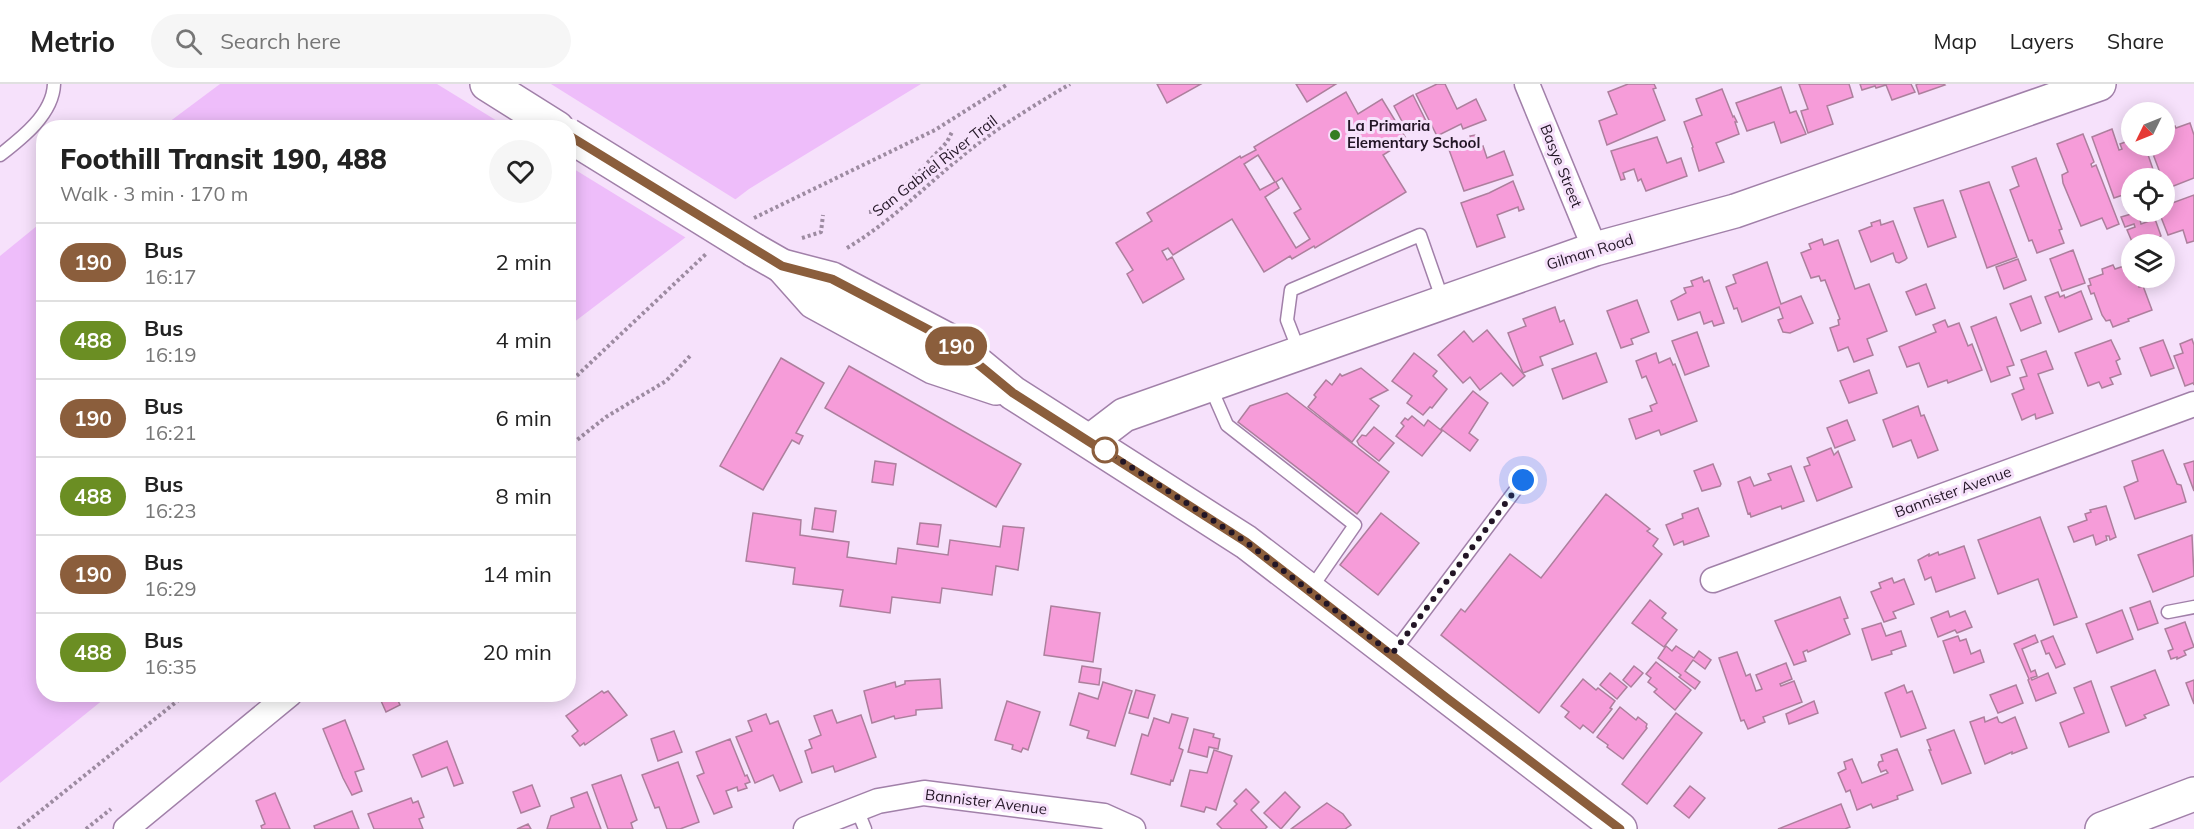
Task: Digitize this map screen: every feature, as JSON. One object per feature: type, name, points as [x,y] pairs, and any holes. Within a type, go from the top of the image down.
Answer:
[{"type":"main road","points":[[487,84],[544,120]]},
{"type":"main road","name":"Gilman Road","points":[[1090,441],[1124,415],[1443,302],[1595,249],[1735,212],[2099,84]]},
{"type":"main road","points":[[576,140],[782,266],[814,302],[933,368],[1013,393],[1246,542],[1620,829]]},
{"type":"main road","points":[[2102,829],[2154,815],[2194,795]]},
{"type":"street","name":"Basye Street","points":[[1527,84],[1595,249]]},
{"type":"street","name":"Bannister Avenue","points":[[1713,580],[2194,404]]},
{"type":"street","points":[[126,829],[280,702]]},
{"type":"street","name":"Bannister Avenue","points":[[806,829],[861,819],[878,801],[924,793],[1104,816],[1133,829]]},
{"type":"lane","points":[[38,120],[46,108],[54,84]]},
{"type":"lane","points":[[0,155],[36,123]]},
{"type":"lane","points":[[1299,353],[1287,320],[1292,290],[1420,235],[1443,302]]},
{"type":"lane","points":[[1209,385],[1227,425],[1354,525],[1310,591]]},
{"type":"lane","points":[[1392,654],[1523,480]]},
{"type":"lane","points":[[2168,612],[2194,607]]},
{"type":"path","points":[[935,130],[1008,84]]},
{"type":"path","name":"San Gabriel River Trail","points":[[847,248],[864,238],[985,139],[1070,84]]},
{"type":"path","points":[[869,212],[878,211],[914,177],[947,142],[952,132]]},
{"type":"path","points":[[802,237],[821,232],[823,215]]},
{"type":"path","points":[[576,441],[606,417],[666,381],[690,356]]},
{"type":"path","points":[[18,829],[176,702]]},
{"type":"shaded area","points":[[220,84],[921,84],[749,189],[576,321],[576,120],[172,120]]},
{"type":"shaded area","points":[[36,227],[36,702],[100,702],[0,783],[0,256]]},
{"type":"pier","points":[[437,84],[551,84],[738,201],[688,239],[576,170],[576,120],[496,120]]},
{"type":"building","points":[[1157,84],[1201,84],[1167,103]]},
{"type":"building","points":[[1296,84],[1336,84],[1307,102]]},
{"type":"building","points":[[1437,84],[1445,84],[1457,109],[1476,99],[1486,120],[1463,129],[1461,124],[1437,136],[1416,94]]},
{"type":"building","points":[[1628,84],[1654,84],[1656,88],[1653,89],[1665,120],[1607,145],[1599,121],[1617,114],[1608,92]]},
{"type":"building","points":[[1799,84],[1849,84],[1853,97],[1827,106],[1833,124],[1808,133],[1801,111],[1808,109]]},
{"type":"building","points":[[1860,84],[1911,84],[1915,92],[1892,100],[1886,85],[1862,90]]},
{"type":"building","points":[[1916,85],[1945,85],[1919,94]]},
{"type":"building","points":[[1781,87],[1790,113],[1796,111],[1806,134],[1781,143],[1774,122],[1747,131],[1736,103]]},
{"type":"building","points":[[1722,89],[1737,122],[1735,122],[1739,134],[1716,143],[1724,162],[1699,171],[1684,122],[1702,115],[1696,99]]},
{"type":"building","points":[[1346,92],[1358,114],[1382,99],[1407,140],[1383,155],[1406,192],[1315,248],[1314,246],[1292,259],[1290,256],[1264,272],[1232,219],[1173,255],[1168,248],[1162,251],[1167,260],[1172,257],[1184,279],[1143,303],[1127,274],[1133,270],[1116,243],[1152,221],[1147,213],[1240,156],[1241,158],[1256,150],[1254,147]],"holes":[[[1258,155],[1275,182],[1260,190],[1244,164]],[[1282,178],[1301,209],[1294,213],[1310,239],[1296,248],[1265,197],[1279,188],[1276,182]]]},
{"type":"building","points":[[1413,95],[1426,121],[1407,131],[1394,106]]},
{"type":"building","points":[[2190,123],[2194,135],[2194,178],[2175,185],[2175,168],[2158,168],[2154,156],[2175,156],[2175,126],[2176,128]]},
{"type":"building","points":[[2112,129],[2119,150],[2121,149],[2121,156],[2148,156],[2153,168],[2121,168],[2121,196],[2114,198],[2092,137]]},
{"type":"building","points":[[2083,134],[2094,162],[2091,164],[2092,167],[2096,165],[2119,224],[2107,229],[2102,218],[2081,226],[2063,183],[2062,175],[2068,172],[2057,144]]},
{"type":"building","points":[[1475,135],[1480,147],[1483,146],[1487,158],[1504,151],[1513,175],[1464,191],[1448,147]]},
{"type":"building","points":[[1657,137],[1667,163],[1681,158],[1687,176],[1646,191],[1641,179],[1638,181],[1634,169],[1623,173],[1625,179],[1621,180],[1611,151]]},
{"type":"building","points":[[2036,158],[2062,229],[2059,230],[2064,243],[2037,253],[2032,240],[2029,241],[2010,190],[2019,186],[2012,167]]},
{"type":"building","points":[[1513,181],[1524,209],[1519,211],[1518,207],[1497,215],[1505,237],[1477,247],[1461,203]]},
{"type":"building","points":[[1989,182],[2017,257],[1987,268],[1960,191]]},
{"type":"building","points":[[2194,195],[2194,241],[2187,243],[2183,230],[2168,234],[2163,222],[2175,222],[2175,202]]},
{"type":"building","points":[[1943,200],[1956,237],[1928,247],[1914,208]]},
{"type":"building","points":[[1880,220],[1881,225],[1893,221],[1907,258],[1905,260],[1896,262],[1893,253],[1871,262],[1859,231]]},
{"type":"building","points":[[2123,222],[2140,222],[2141,224],[2156,222],[2160,234],[2129,234],[2127,230],[2135,227],[2134,224],[2125,227]]},
{"type":"building","points":[[1822,239],[1824,245],[1838,240],[1855,289],[1869,284],[1887,331],[1867,339],[1873,355],[1854,362],[1848,347],[1838,351],[1830,328],[1839,325],[1838,320],[1840,319],[1825,280],[1821,281],[1819,276],[1811,278],[1801,253],[1811,249],[1809,244]]},
{"type":"building","points":[[2073,250],[2085,283],[2062,291],[2050,259]]},
{"type":"building","points":[[2018,259],[2026,280],[2004,289],[1996,267]]},
{"type":"building","points":[[1767,262],[1781,304],[1801,296],[1813,323],[1790,333],[1783,332],[1778,320],[1783,318],[1779,307],[1742,322],[1737,308],[1734,309],[1726,287],[1736,283],[1733,275]]},
{"type":"building","points":[[2113,265],[2115,269],[2121,267],[2121,288],[2144,288],[2152,310],[2113,327],[2110,320],[2106,321],[2102,315],[2094,293],[2091,294],[2088,286],[2091,285],[2089,279],[2103,274],[2102,269]]},
{"type":"building","points":[[1702,277],[1704,282],[1709,280],[1724,323],[1714,326],[1712,321],[1704,324],[1700,312],[1678,320],[1671,301],[1686,293],[1684,288],[1693,286],[1691,281]]},
{"type":"building","points":[[1926,284],[1935,308],[1916,315],[1906,292]]},
{"type":"building","points":[[2081,291],[2092,319],[2059,332],[2045,297],[2058,292],[2060,297],[2064,295],[2065,298]]},
{"type":"building","points":[[2031,296],[2041,323],[2021,331],[2010,304]]},
{"type":"building","points":[[1637,300],[1649,332],[1631,339],[1633,344],[1621,348],[1607,311]]},
{"type":"building","points":[[1555,307],[1560,322],[1564,320],[1573,344],[1540,357],[1543,365],[1523,373],[1508,333],[1526,326],[1523,319]]},
{"type":"building","points":[[1996,317],[2014,365],[2007,367],[2010,375],[1991,382],[1971,327]]},
{"type":"building","points":[[1945,320],[1948,327],[1959,323],[1968,346],[1972,344],[1982,370],[1948,383],[1947,380],[1928,387],[1919,363],[1907,367],[1899,347],[1936,332],[1933,325]]},
{"type":"building","points":[[1487,330],[1525,376],[1513,386],[1501,373],[1480,390],[1470,377],[1463,383],[1438,355],[1464,331],[1473,342]]},
{"type":"building","points":[[1697,332],[1709,366],[1685,375],[1672,341]]},
{"type":"building","points":[[2192,339],[2194,385],[2193,383],[2185,386],[2174,356],[2183,353],[2180,344]]},
{"type":"building","points":[[2111,340],[2120,359],[2116,361],[2121,374],[2110,378],[2113,384],[2102,388],[2099,382],[2088,386],[2075,353]]},
{"type":"building","points":[[2163,340],[2174,368],[2151,376],[2140,348]]},
{"type":"building","points":[[2046,351],[2053,369],[2038,374],[2053,413],[2036,419],[2035,414],[2022,420],[2012,394],[2024,389],[2020,378],[2027,376],[2021,360]]},
{"type":"building","points":[[1414,353],[1437,371],[1433,376],[1447,389],[1432,408],[1430,407],[1423,415],[1407,403],[1412,396],[1392,381]]},
{"type":"building","points":[[1596,353],[1607,382],[1563,399],[1552,369]]},
{"type":"building","points":[[1656,353],[1659,363],[1670,358],[1673,365],[1675,364],[1697,421],[1661,435],[1659,430],[1636,439],[1629,419],[1652,411],[1650,406],[1657,403],[1646,376],[1642,378],[1636,361]]},
{"type":"building","points":[[781,358],[824,383],[796,433],[803,436],[799,444],[792,440],[763,490],[720,466]]},
{"type":"building","points":[[849,366],[1021,464],[996,507],[825,408]]},
{"type":"building","points":[[1361,368],[1388,390],[1370,399],[1379,406],[1352,442],[1308,407],[1326,380],[1332,385],[1340,374],[1342,376]]},
{"type":"building","points":[[1869,370],[1877,393],[1849,403],[1840,381]]},
{"type":"building","points":[[1473,391],[1488,403],[1469,433],[1478,440],[1470,451],[1441,429]]},
{"type":"building","points":[[1287,393],[1389,472],[1357,514],[1238,422],[1250,406]]},
{"type":"building","points":[[1918,406],[1938,450],[1918,458],[1911,440],[1893,447],[1883,420]]},
{"type":"building","points":[[1412,416],[1424,426],[1428,420],[1442,431],[1422,456],[1396,436],[1404,426],[1401,423],[1405,418],[1408,420]]},
{"type":"building","points":[[1847,420],[1855,440],[1835,448],[1827,428]]},
{"type":"building","points":[[1374,427],[1394,443],[1379,461],[1357,441],[1362,435],[1366,436]]},
{"type":"building","points":[[1831,448],[1834,455],[1838,451],[1852,487],[1817,501],[1804,467],[1810,465],[1807,458]]},
{"type":"building","points":[[2163,450],[2177,484],[2181,485],[2186,502],[2135,519],[2124,487],[2138,481],[2132,461]]},
{"type":"building","points":[[875,461],[896,464],[893,485],[872,482]]},
{"type":"building","points":[[2194,461],[2194,491],[2184,464]]},
{"type":"building","points":[[1713,464],[1721,484],[1702,491],[1694,471]]},
{"type":"building","points":[[1791,466],[1804,501],[1782,509],[1781,506],[1751,517],[1738,482],[1750,477],[1754,486],[1771,480],[1768,474]]},
{"type":"building","points":[[1606,494],[1650,529],[1647,531],[1658,539],[1653,546],[1662,554],[1539,713],[1441,635],[1461,609],[1465,612],[1510,554],[1541,578]]},
{"type":"building","points":[[2106,506],[2116,537],[2110,540],[2109,536],[2106,536],[2107,540],[2096,545],[2093,535],[2074,542],[2068,527],[2087,520],[2085,514],[2091,512],[2090,510]]},
{"type":"building","points":[[815,508],[836,511],[833,532],[812,529]]},
{"type":"building","points":[[1698,508],[1709,536],[1684,545],[1683,541],[1674,545],[1666,525],[1683,518],[1682,514]]},
{"type":"building","points":[[753,513],[801,520],[800,535],[849,542],[847,557],[896,564],[898,548],[948,555],[950,540],[1000,547],[1003,526],[1024,528],[1018,570],[996,566],[992,595],[942,588],[940,603],[892,597],[890,613],[840,606],[843,590],[793,584],[795,568],[746,561]]},
{"type":"building","points":[[1381,513],[1419,543],[1378,595],[1340,565]]},
{"type":"building","points":[[2040,517],[2077,617],[2054,625],[2038,579],[1998,594],[1978,540]]},
{"type":"building","points":[[920,523],[941,525],[938,547],[917,544]]},
{"type":"building","points":[[2192,535],[2194,576],[2153,592],[2138,555]]},
{"type":"building","points":[[1964,546],[1975,578],[1936,592],[1931,577],[1925,580],[1918,560],[1929,554],[1929,556],[1938,552],[1939,555]]},
{"type":"building","points":[[1892,578],[1894,583],[1904,579],[1914,604],[1893,612],[1896,618],[1884,622],[1871,592],[1881,588],[1879,583]]},
{"type":"building","points":[[1840,597],[1848,618],[1844,619],[1850,634],[1803,652],[1806,661],[1794,665],[1775,621]]},
{"type":"building","points":[[1650,600],[1666,613],[1662,618],[1677,630],[1664,647],[1632,623]]},
{"type":"building","points":[[2150,601],[2158,623],[2138,630],[2130,608]]},
{"type":"building","points":[[1051,606],[1100,613],[1093,662],[1044,655]]},
{"type":"building","points":[[2122,610],[2133,639],[2097,653],[2086,624]]},
{"type":"building","points":[[1948,611],[1950,617],[1965,611],[1972,627],[1957,633],[1955,630],[1938,637],[1931,618]]},
{"type":"building","points":[[2185,622],[2194,647],[2184,651],[2186,655],[2171,659],[2168,651],[2173,649],[2165,629]]},
{"type":"building","points":[[1881,623],[1886,636],[1901,631],[1906,646],[1891,651],[1892,654],[1872,660],[1862,629]]},
{"type":"building","points":[[2035,635],[2038,642],[2022,649],[2031,672],[2035,670],[2037,676],[2031,678],[2032,680],[2048,673],[2056,693],[2036,701],[2014,644]]},
{"type":"building","points":[[1958,636],[1960,641],[1966,639],[1971,654],[1980,650],[1984,662],[1954,673],[1943,641]]},
{"type":"building","points":[[2053,636],[2065,664],[2056,668],[2049,653],[2046,654],[2041,641]]},
{"type":"building","points":[[1666,646],[1672,651],[1676,646],[1694,658],[1699,651],[1711,660],[1705,669],[1693,660],[1685,671],[1700,682],[1695,689],[1658,658]]},
{"type":"building","points":[[1737,652],[1746,676],[1750,674],[1756,691],[1762,689],[1756,675],[1786,663],[1792,679],[1780,684],[1781,686],[1794,681],[1802,702],[1763,717],[1765,722],[1748,729],[1744,720],[1741,721],[1719,658]]},
{"type":"building","points":[[1656,662],[1691,690],[1675,710],[1654,692],[1657,689],[1648,682],[1651,678],[1646,674]]},
{"type":"building","points":[[1082,666],[1101,669],[1099,685],[1079,682]]},
{"type":"building","points":[[1634,666],[1643,673],[1631,687],[1623,680]]},
{"type":"building","points":[[2155,670],[2169,705],[2144,715],[2146,718],[2126,726],[2111,687]]},
{"type":"building","points":[[1610,673],[1627,687],[1617,699],[1600,685]]},
{"type":"building","points":[[940,679],[942,708],[916,710],[916,715],[895,719],[894,716],[872,723],[864,691],[895,682],[896,687],[905,684],[905,681]]},
{"type":"building","points":[[1583,679],[1615,701],[1610,708],[1612,709],[1593,733],[1583,725],[1580,729],[1565,717],[1569,712],[1561,706]]},
{"type":"building","points":[[2194,680],[2194,704],[2186,683]]},
{"type":"building","points":[[2091,681],[2109,732],[2069,747],[2060,723],[2084,713],[2074,688]]},
{"type":"building","points":[[1103,682],[1132,691],[1115,746],[1087,738],[1089,731],[1070,725],[1079,693],[1098,699]]},
{"type":"building","points":[[1904,685],[1907,693],[1912,691],[1926,728],[1901,737],[1885,693]]},
{"type":"building","points":[[2016,685],[2023,703],[1998,713],[1990,695]]},
{"type":"building","points":[[1136,690],[1155,695],[1148,718],[1129,713]]},
{"type":"building","points":[[602,691],[604,693],[608,691],[627,715],[585,745],[584,743],[580,746],[572,736],[578,731],[566,716]]},
{"type":"building","points":[[1007,701],[1040,712],[1028,750],[1023,748],[1021,752],[1012,749],[1013,745],[995,740]]},
{"type":"building","points":[[1814,701],[1818,713],[1789,724],[1786,714]]},
{"type":"building","points":[[382,702],[399,702],[400,705],[386,712]]},
{"type":"building","points":[[1620,707],[1636,720],[1638,717],[1647,724],[1647,728],[1623,759],[1597,737]]},
{"type":"building","points":[[832,710],[837,723],[861,715],[876,757],[835,772],[833,766],[812,773],[805,751],[812,748],[809,740],[821,735],[814,716]]},
{"type":"building","points":[[1676,713],[1702,733],[1647,804],[1622,784]]},
{"type":"building","points":[[766,714],[770,724],[778,721],[802,782],[780,791],[773,775],[755,783],[736,737],[752,731],[748,721]]},
{"type":"building","points":[[1172,714],[1188,718],[1179,748],[1183,750],[1173,781],[1171,780],[1170,785],[1131,774],[1142,734],[1148,736],[1154,718],[1169,723]]},
{"type":"building","points":[[1984,717],[1985,722],[1997,717],[2002,723],[2015,717],[2027,748],[1985,764],[1970,722]]},
{"type":"building","points":[[345,720],[364,769],[355,772],[362,791],[352,795],[323,729]]},
{"type":"building","points":[[1194,729],[1214,734],[1213,737],[1220,739],[1218,749],[1209,747],[1207,757],[1188,752]]},
{"type":"building","points":[[1954,730],[1971,773],[1942,784],[1927,740]]},
{"type":"building","points":[[674,731],[682,752],[658,761],[651,739]]},
{"type":"building","points":[[730,739],[745,776],[747,775],[750,782],[745,784],[747,788],[738,791],[737,787],[726,791],[732,807],[714,814],[697,776],[704,773],[696,752]]},
{"type":"building","points":[[447,741],[463,783],[454,786],[447,767],[422,777],[413,755]]},
{"type":"building","points":[[1897,749],[1913,790],[1897,796],[1898,799],[1873,808],[1871,804],[1857,810],[1850,790],[1846,792],[1838,773],[1846,769],[1844,762],[1852,759],[1862,783],[1888,773],[1886,770],[1881,772],[1878,765],[1883,761],[1881,755]]},
{"type":"building","points":[[1214,750],[1232,756],[1216,810],[1206,807],[1204,812],[1181,806],[1190,770],[1207,773]]},
{"type":"building","points":[[678,762],[699,822],[680,829],[667,829],[659,807],[655,808],[642,775]]},
{"type":"building","points":[[621,775],[637,820],[631,823],[633,829],[608,829],[592,785]]},
{"type":"building","points":[[532,785],[540,806],[521,813],[513,792]]},
{"type":"building","points":[[1690,786],[1705,798],[1689,818],[1674,806]]},
{"type":"building","points":[[1246,789],[1259,802],[1251,810],[1267,827],[1265,829],[1222,829],[1217,824],[1237,804],[1234,801]]},
{"type":"building","points":[[587,792],[601,829],[547,829],[551,816],[574,807],[571,798]]},
{"type":"building","points":[[1285,792],[1300,807],[1281,829],[1264,813]]},
{"type":"building","points":[[275,793],[290,829],[262,829],[261,826],[265,824],[256,801]]},
{"type":"building","points":[[411,798],[413,803],[418,801],[424,817],[419,819],[423,829],[374,829],[368,814]]},
{"type":"building","points":[[1327,803],[1343,814],[1351,825],[1345,829],[1291,829]]},
{"type":"building","points":[[1841,804],[1850,827],[1845,829],[1778,829]]},
{"type":"building","points":[[352,811],[359,829],[315,829],[314,826]]},
{"type":"building","points":[[528,824],[531,829],[517,829]]},
{"type":"bus line","name":"190","points":[[576,140],[782,266],[832,279],[950,341],[1013,393],[1246,542],[1620,829]]},
{"type":"place","name":"La Primaria Elementary School","points":[[1335,135]]},
{"type":"route","points":[[1105,450],[1246,542],[1392,654],[1523,480]]}]
